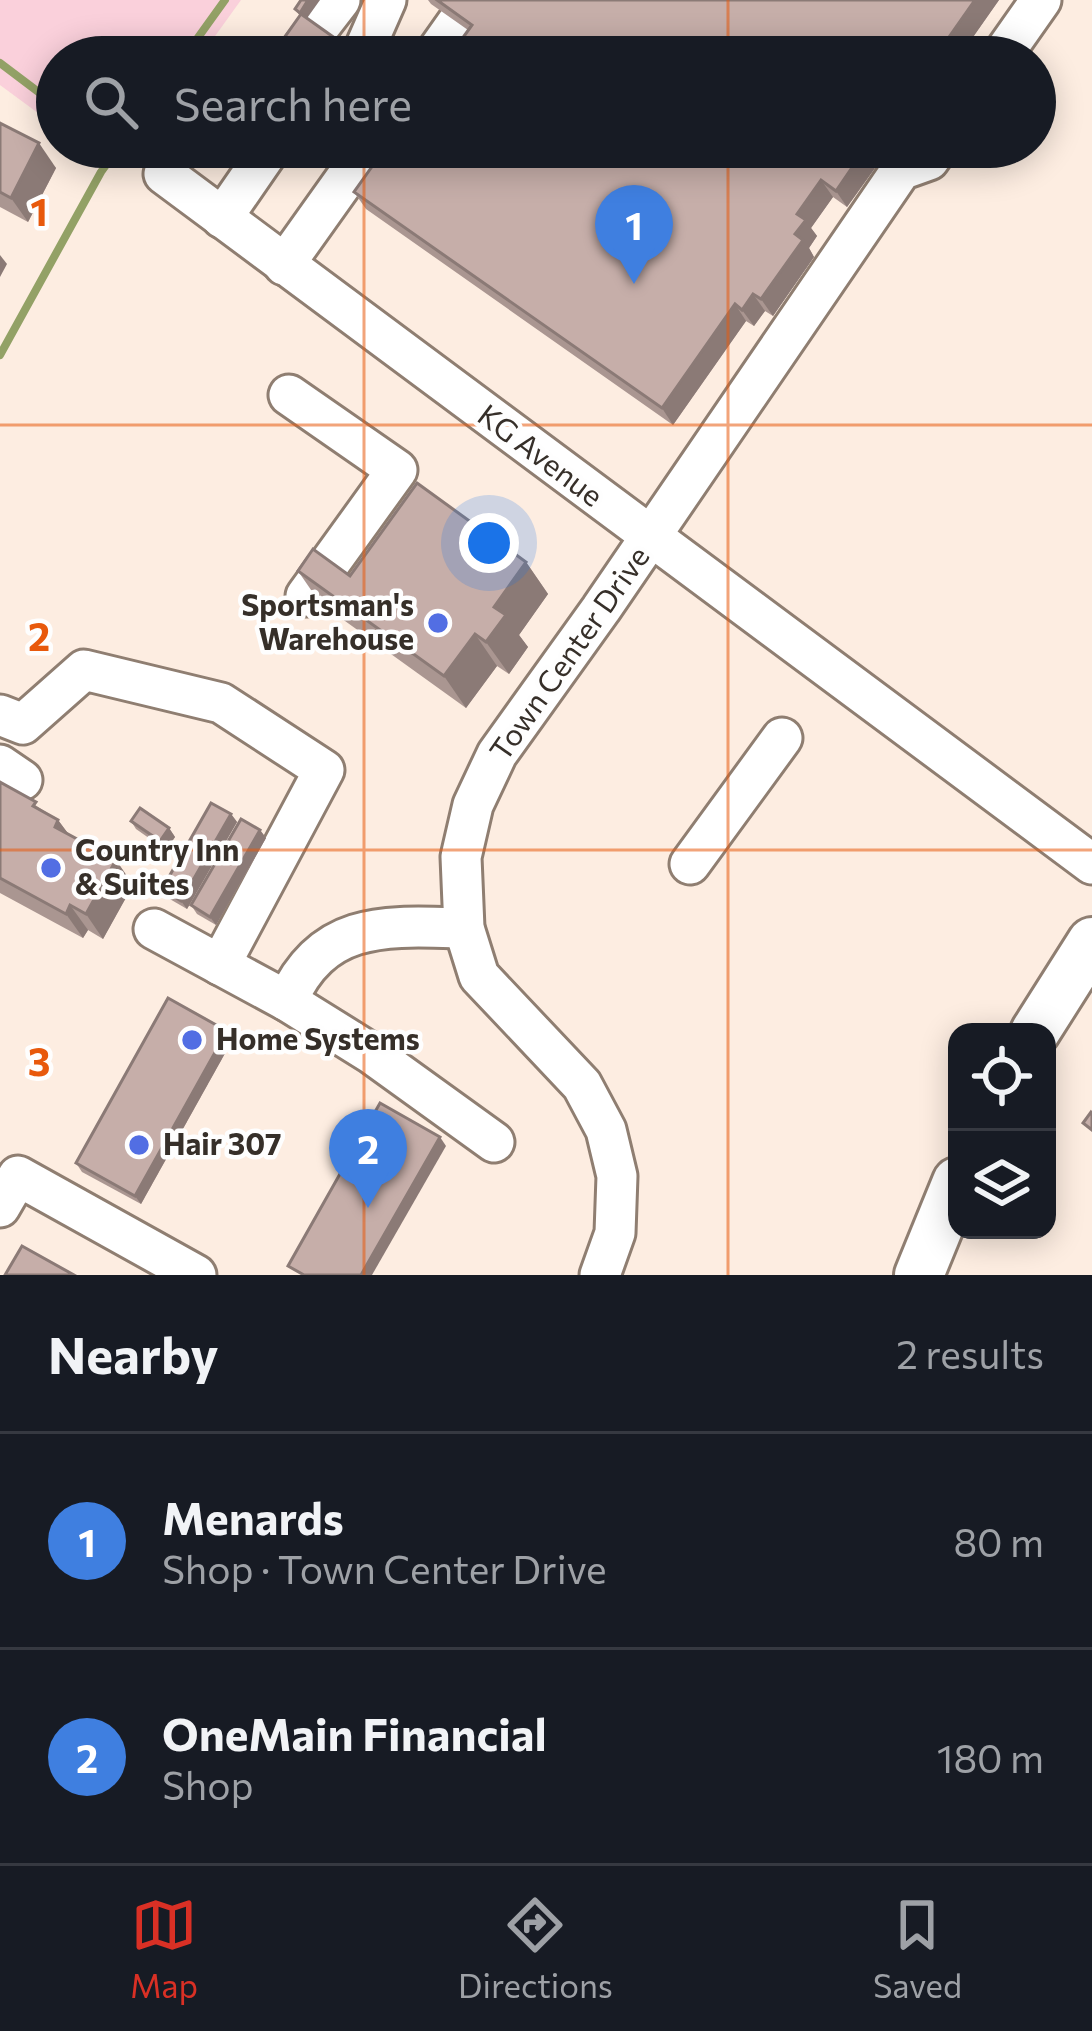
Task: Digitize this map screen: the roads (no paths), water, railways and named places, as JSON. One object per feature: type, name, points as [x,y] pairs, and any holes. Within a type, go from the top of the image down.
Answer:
[{"type":"main road","points":[[1041,1023],[1092,942]]},
{"type":"main road","points":[[919,1275],[948,1204]]},
{"type":"street","points":[[312,36],[340,0]]},
{"type":"street","points":[[342,36],[367,0]]},
{"type":"street","points":[[370,36],[386,0]]},
{"type":"street","points":[[1016,36],[1041,0]]},
{"type":"street","points":[[447,36],[457,22]]},
{"type":"street","points":[[222,218],[258,168]]},
{"type":"street","points":[[284,265],[353,168]]},
{"type":"street","name":"Town Center Drive","points":[[600,1275],[615,1233],[617,1176],[605,1130],[582,1085],[479,976],[464,928],[461,857],[473,805],[489,771],[907,168]]},
{"type":"street","name":"KG Avenue","points":[[164,174],[1092,864]]},
{"type":"street","points":[[289,394],[397,470],[324,591]]},
{"type":"street","points":[[0,716],[23,724],[84,670],[220,703],[324,770],[220,965]]},
{"type":"street","points":[[690,864],[782,738]]},
{"type":"street","points":[[287,1001],[299,973],[320,950],[350,936],[418,927],[464,928]]},
{"type":"street","points":[[154,929],[287,1001],[372,1054],[494,1142]]},
{"type":"street","points":[[0,1207],[18,1176],[196,1275]]},
{"type":"waterway","points":[[199,36],[225,0]]},
{"type":"waterway","points":[[0,63],[36,90]]},
{"type":"waterway","points":[[0,355],[104,168]]},
{"type":"place","name":"Menards","points":[[634,284]]},
{"type":"place","name":"Sportsman's Warehouse","points":[[438,623]]},
{"type":"place","name":"Country Inn & Suites","points":[[51,868]]},
{"type":"place","name":"Home Systems","points":[[192,1040]]},
{"type":"place","name":"Hair 307","points":[[139,1145]]},
{"type":"place","name":"OneMain Financial","points":[[368,1208]]}]
